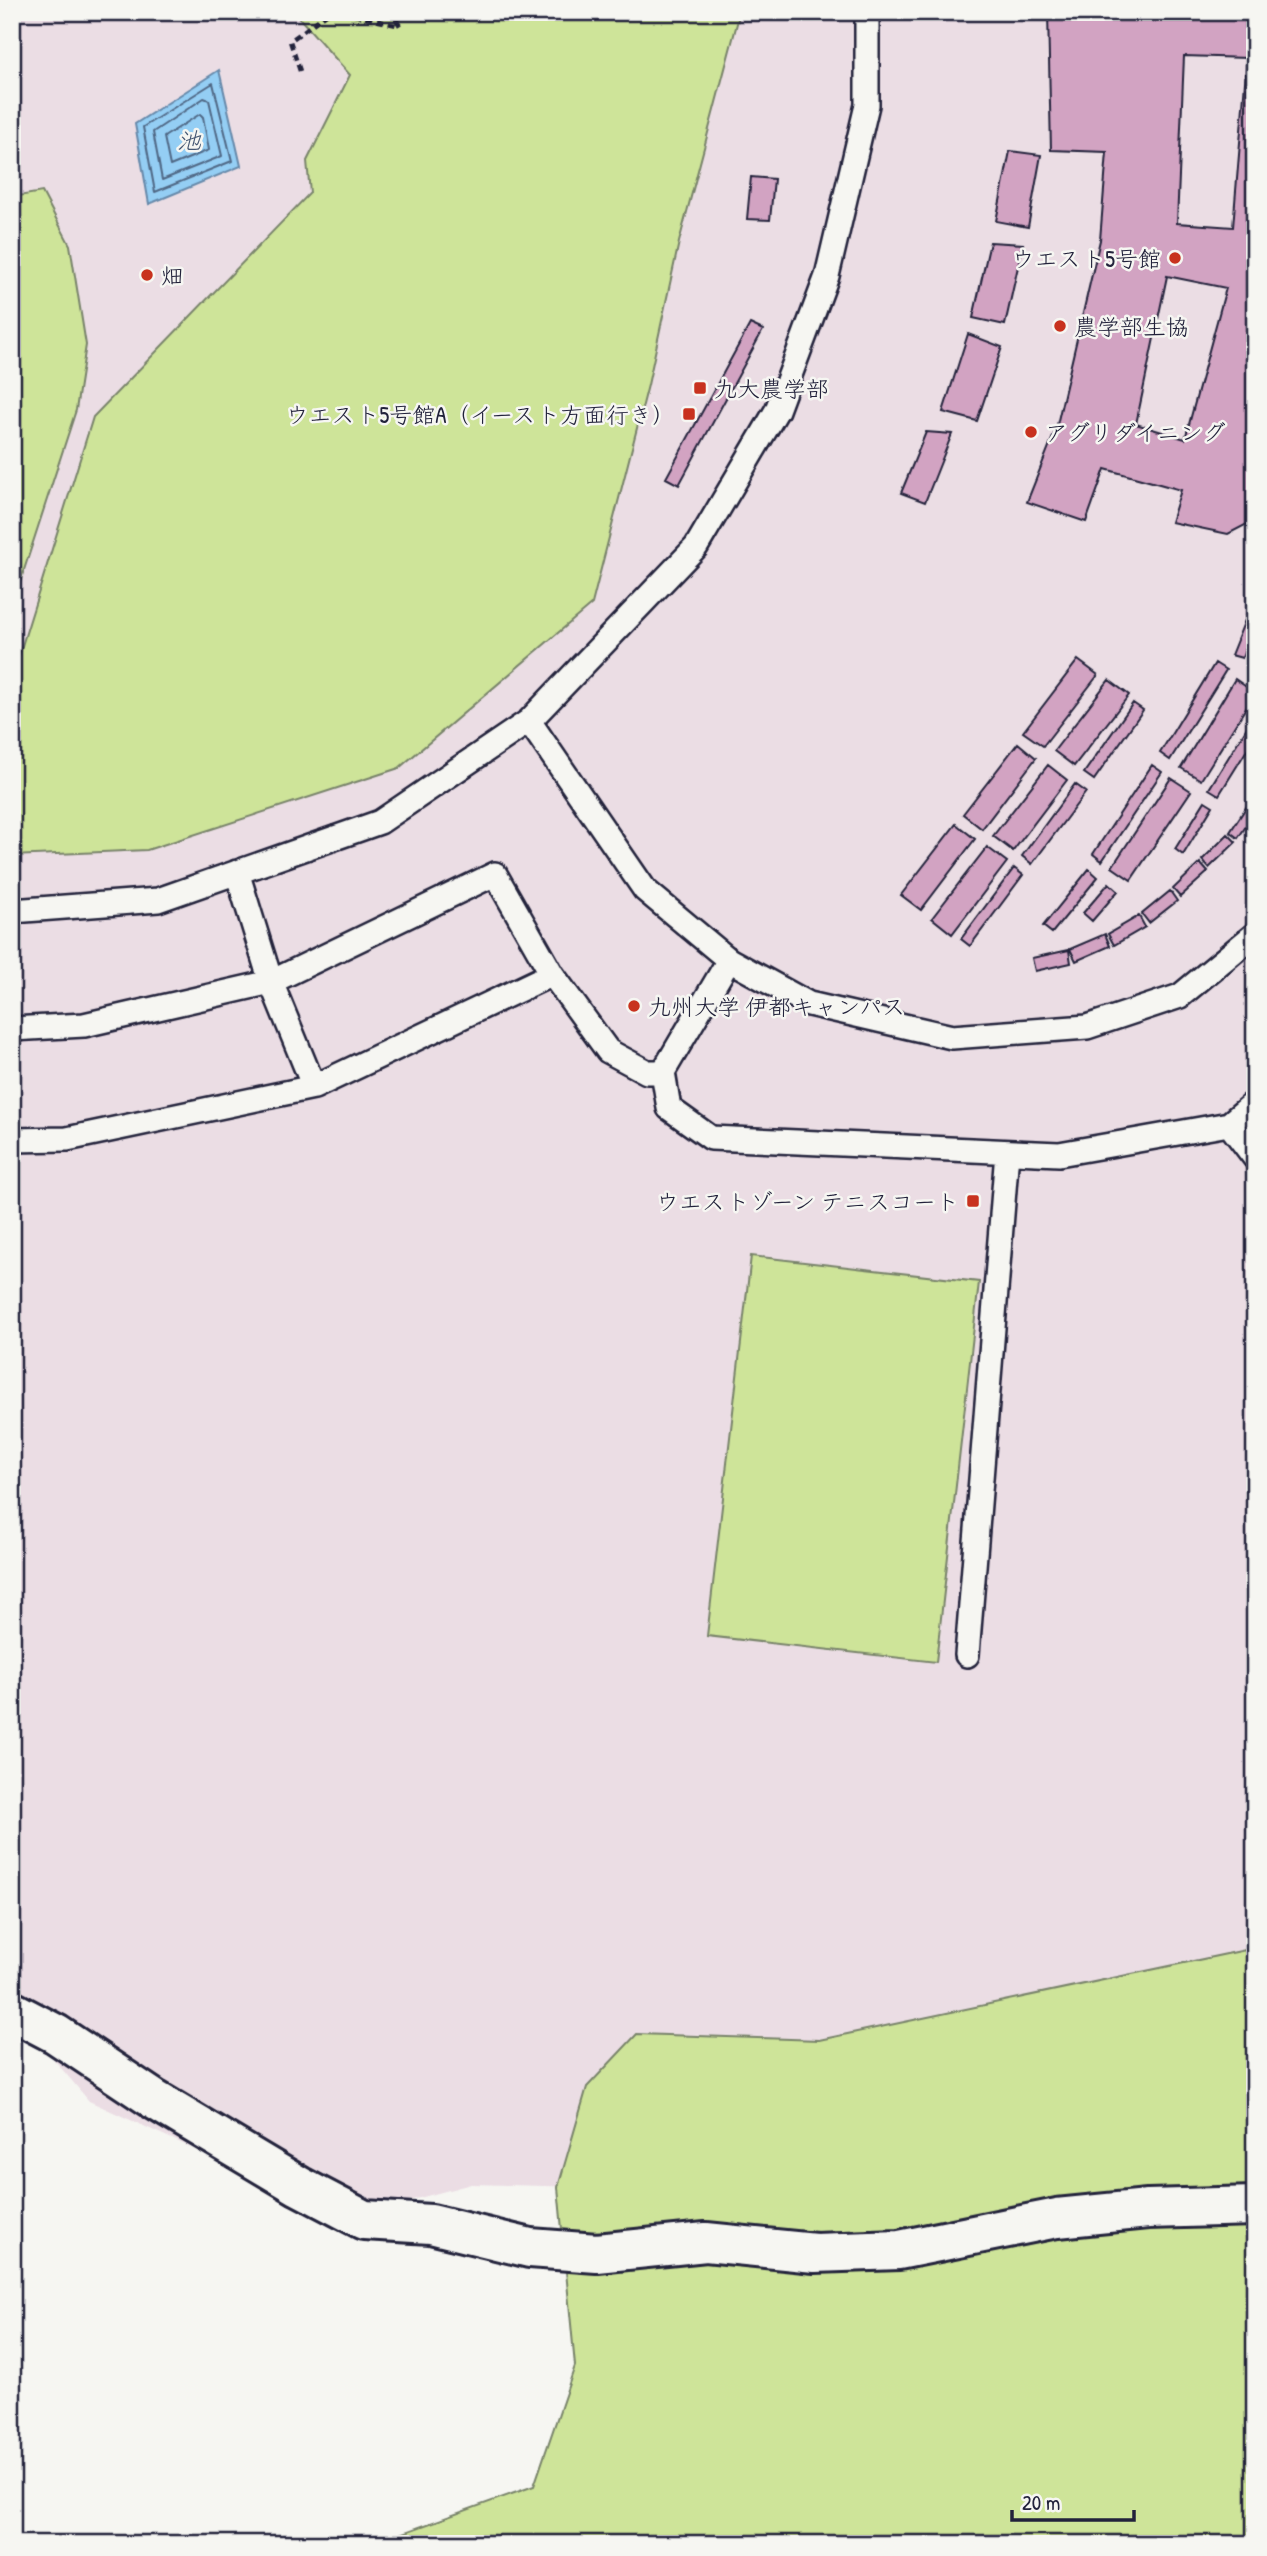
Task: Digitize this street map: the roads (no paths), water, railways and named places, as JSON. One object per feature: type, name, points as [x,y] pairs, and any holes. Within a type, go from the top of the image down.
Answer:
[{"type":"street","points":[[12,2011],[56,2034],[155,2100],[299,2186],[364,2220],[431,2224],[530,2248],[597,2253],[706,2242],[815,2253],[899,2250],[1057,2218],[1149,2209],[1255,2206]]},
{"type":"lane","points":[[12,911],[158,900],[380,822],[529,720],[696,547],[777,410],[827,276],[867,105],[867,12]]},
{"type":"lane","points":[[529,720],[645,890],[729,960],[809,1004],[951,1037],[1087,1027],[1180,996],[1255,934]]},
{"type":"lane","points":[[237,872],[271,982],[314,1087]]},
{"type":"lane","points":[[12,1029],[83,1025],[271,982],[495,874],[552,974],[608,1051],[648,1072],[663,1072]]},
{"type":"lane","points":[[729,960],[663,1072],[669,1108],[711,1138],[1059,1154],[1229,1124],[1255,1102]]},
{"type":"lane","points":[[12,1140],[68,1139],[314,1087],[552,974]]},
{"type":"lane","points":[[1229,1124],[1255,1158]]},
{"type":"lane","points":[[967,1655],[1007,1152]]},
{"type":"water","name":"池","points":[[219,70],[241,166],[149,204],[135,124]]},
{"type":"place","name":"ウエスト5号館","points":[[1175,258]]},
{"type":"place","name":"畑","points":[[147,275]]},
{"type":"place","name":"農学部生協","points":[[1060,326]]},
{"type":"place","name":"九大農学部","points":[[700,388]]},
{"type":"place","name":"ウエスト5号館A（イースト方面行き）","points":[[689,414]]},
{"type":"place","name":"アグリダイニング","points":[[1031,432]]},
{"type":"place","name":"九州大学 伊都キャンパス","points":[[634,1006]]},
{"type":"place","name":"ウエストゾーン テニスコート","points":[[973,1201]]}]
